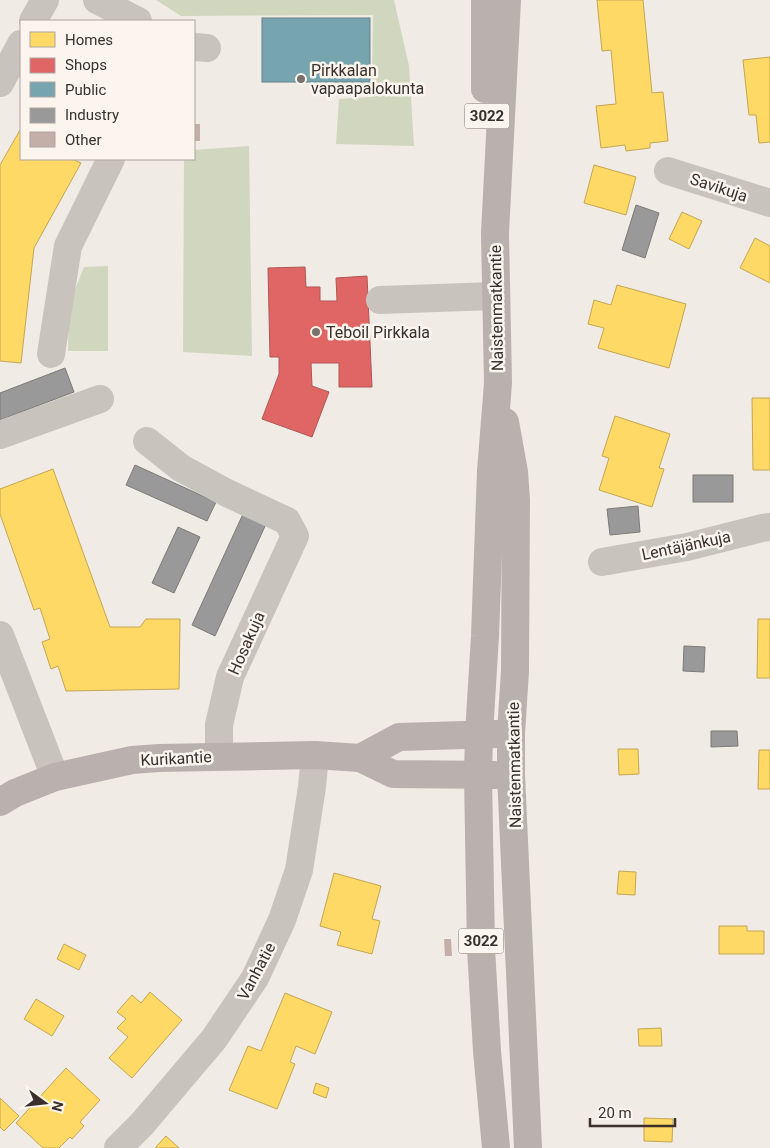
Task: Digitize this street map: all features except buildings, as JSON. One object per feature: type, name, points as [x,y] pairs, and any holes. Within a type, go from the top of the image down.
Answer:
[{"type":"main road","name":"Naistenmatkantie","points":[[485,0],[484,79],[495,233]]},
{"type":"main road","name":"Naistenmatkantie","points":[[496,1148],[487,1051],[481,948],[478,776],[491,472],[498,383],[495,233],[507,0]]},
{"type":"main road","name":"Naistenmatkantie","points":[[498,383],[514,472],[516,500],[515,671],[511,733],[511,775],[528,1148]]},
{"type":"main road","points":[[360,758],[399,737],[511,733]]},
{"type":"main road","name":"Kurikantie","points":[[0,802],[15,793],[55,777],[132,760],[159,758],[315,755],[360,758],[393,774],[511,775]]},
{"type":"street","points":[[34,20],[45,0]]},
{"type":"street","points":[[97,0],[136,20]]},
{"type":"street","points":[[0,84],[20,48]]},
{"type":"street","points":[[51,354],[68,246],[111,160]]},
{"type":"street","name":"Savikuja","points":[[668,171],[770,203]]},
{"type":"street","points":[[380,300],[495,296]]},
{"type":"street","points":[[0,436],[100,399]]},
{"type":"street","name":"Hosakuja","points":[[147,441],[181,468],[227,493],[287,521],[295,536],[230,677],[218,725],[218,756]]},
{"type":"street","name":"Lentäjänkuja","points":[[602,562],[687,547],[770,527]]},
{"type":"street","points":[[0,635],[9,685],[55,777]]},
{"type":"street","name":"Vanhatie","points":[[118,1148],[142,1124],[214,1039],[255,978],[282,920],[300,870],[315,755]]},
{"type":"green space","points":[[156,0],[394,0],[409,66],[414,146],[336,144],[339,99],[372,97],[373,15],[181,16]]},
{"type":"green space","points":[[249,146],[252,356],[183,352],[184,160],[195,160],[195,150]]},
{"type":"green space","points":[[108,266],[108,351],[68,351],[69,305],[84,267]]},
{"type":"place","name":"Pirkkalan vapaapalokunta","points":[[301,79]]},
{"type":"place","name":"Teboil Pirkkala","points":[[316,332]]}]
